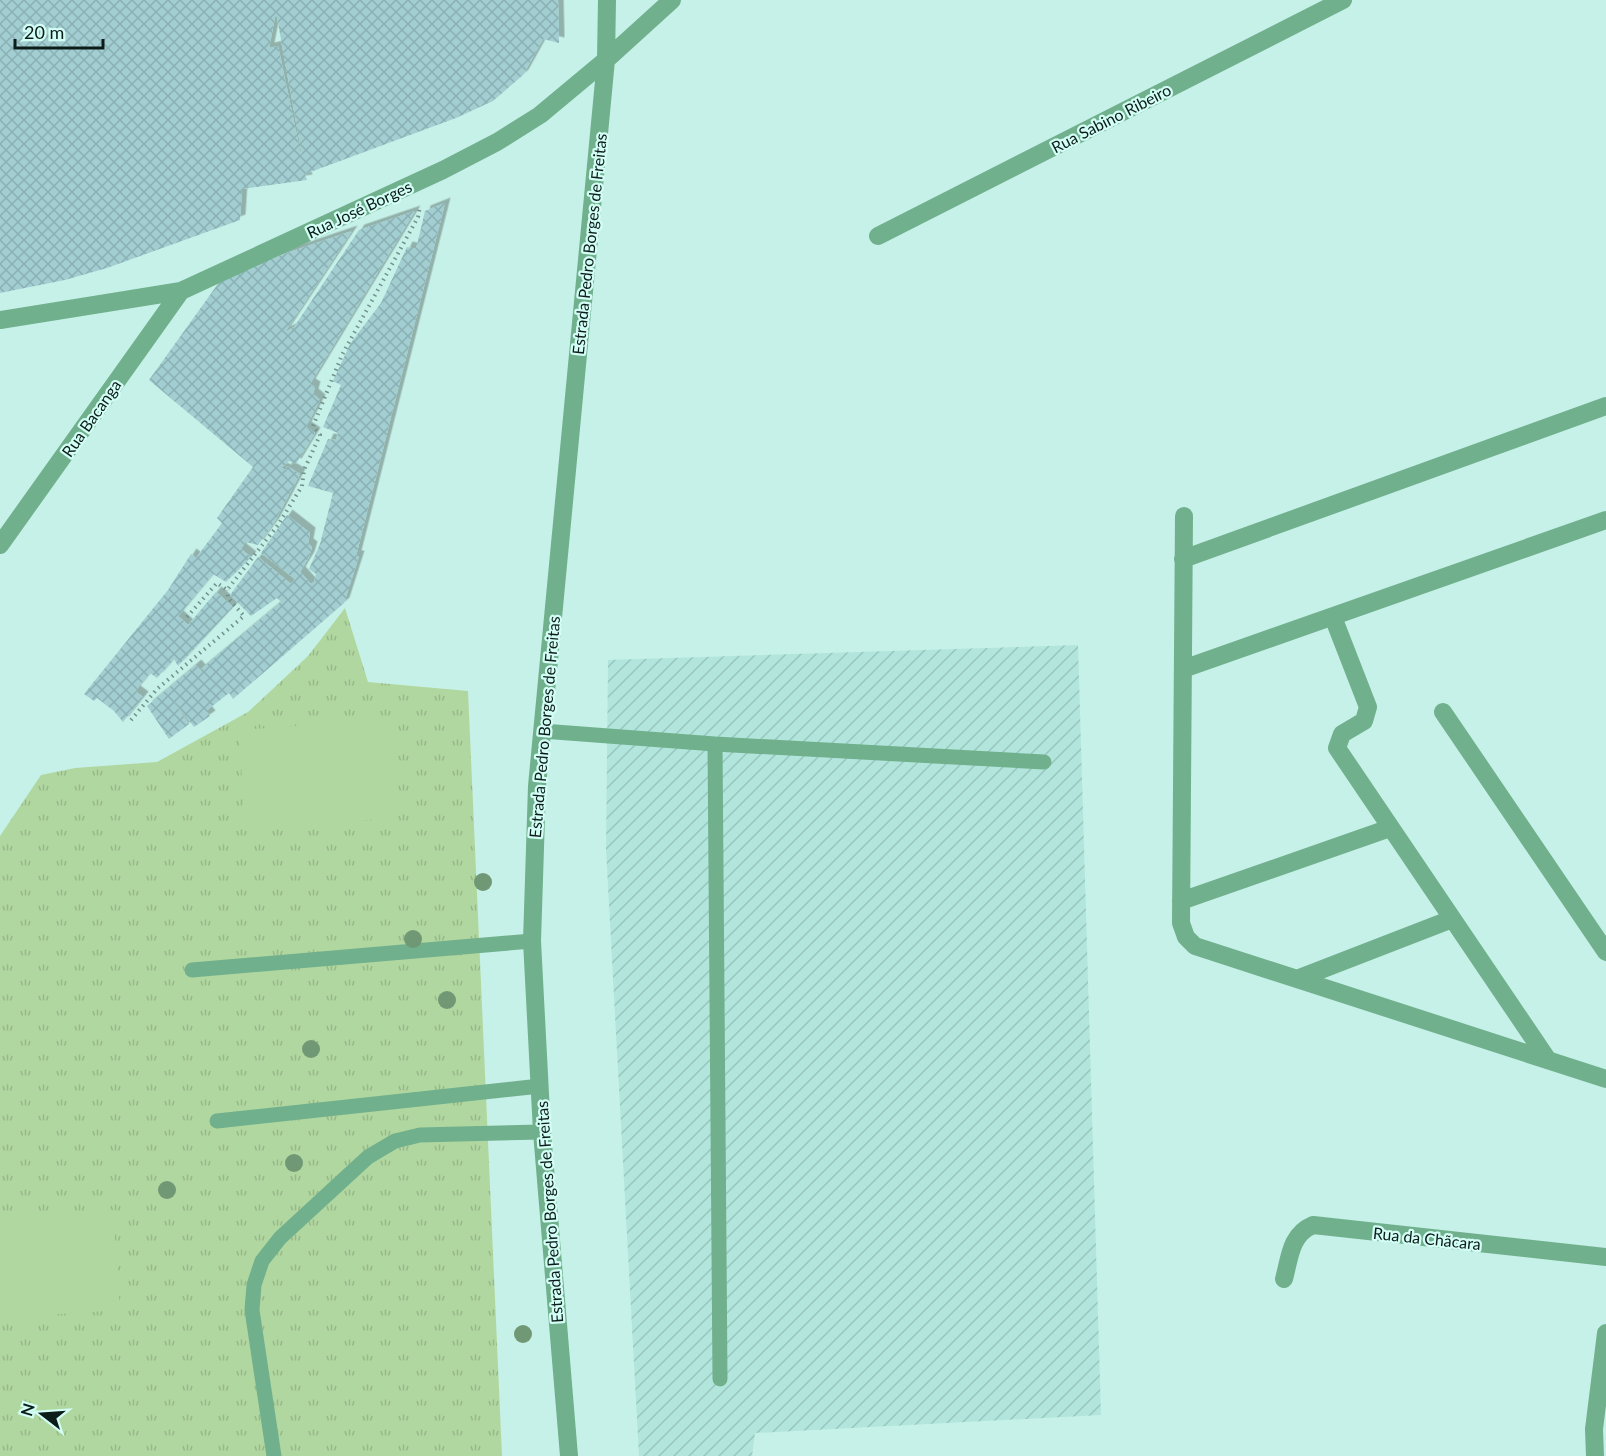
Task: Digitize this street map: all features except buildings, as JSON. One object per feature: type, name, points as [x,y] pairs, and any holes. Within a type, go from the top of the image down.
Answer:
[{"type":"street","name":"Estrada Pedro Borges de Freitas","points":[[569,1456],[542,1132],[532,941],[537,786],[606,60],[607,0]]},
{"type":"street","name":"Rua José Borges","points":[[0,320],[182,291],[424,179],[497,142],[540,115],[606,60],[672,0]]},
{"type":"street","name":"Rua Sabino Ribeiro","points":[[878,236],[1343,0]]},
{"type":"street","name":"Rua Bacanga","points":[[0,545],[182,291]]},
{"type":"street","points":[[1184,559],[1606,406]]},
{"type":"street","points":[[1184,516],[1181,923],[1186,937],[1195,946],[1606,1079]]},
{"type":"street","points":[[1182,669],[1606,520]]},
{"type":"street","points":[[1333,617],[1368,707],[1364,721],[1342,734],[1337,748],[1548,1060]]},
{"type":"street","points":[[1443,712],[1606,951]]},
{"type":"street","points":[[1181,900],[1390,828]]},
{"type":"street","points":[[1297,979],[1452,919]]},
{"type":"street","name":"Rua da Chãcara","points":[[1284,1279],[1294,1240],[1301,1231],[1313,1225],[1606,1257]]},
{"type":"street","points":[[1595,1456],[1594,1429],[1606,1333]]},
{"type":"lane","points":[[542,731],[715,744],[1044,762]]},
{"type":"lane","points":[[715,744],[720,1379]]},
{"type":"lane","points":[[192,970],[532,941]]},
{"type":"lane","points":[[217,1121],[540,1086]]},
{"type":"lane","points":[[274,1456],[252,1310],[254,1285],[262,1261],[280,1238],[368,1157],[395,1141],[420,1135],[542,1132]]},
{"type":"path","points":[[131,720],[157,689],[244,616],[228,598],[227,590],[278,525],[302,486],[304,470],[320,435],[313,426],[342,356],[418,217],[424,179]]},
{"type":"path","points":[[187,617],[217,584],[227,590]]},
{"type":"shaded area","points":[[1078,645],[1101,1415],[755,1433],[752,1456],[639,1456],[606,849],[608,660]]},
{"type":"green space","points":[[345,608],[368,682],[468,691],[502,1456],[0,1456],[0,836],[41,775],[75,768],[157,762],[248,712],[308,656]]},
{"type":"green space","points":[[390,719],[396,818],[245,829],[239,730]]},
{"type":"green space","points":[[113,1210],[120,1310],[0,1318],[0,1218]]}]
